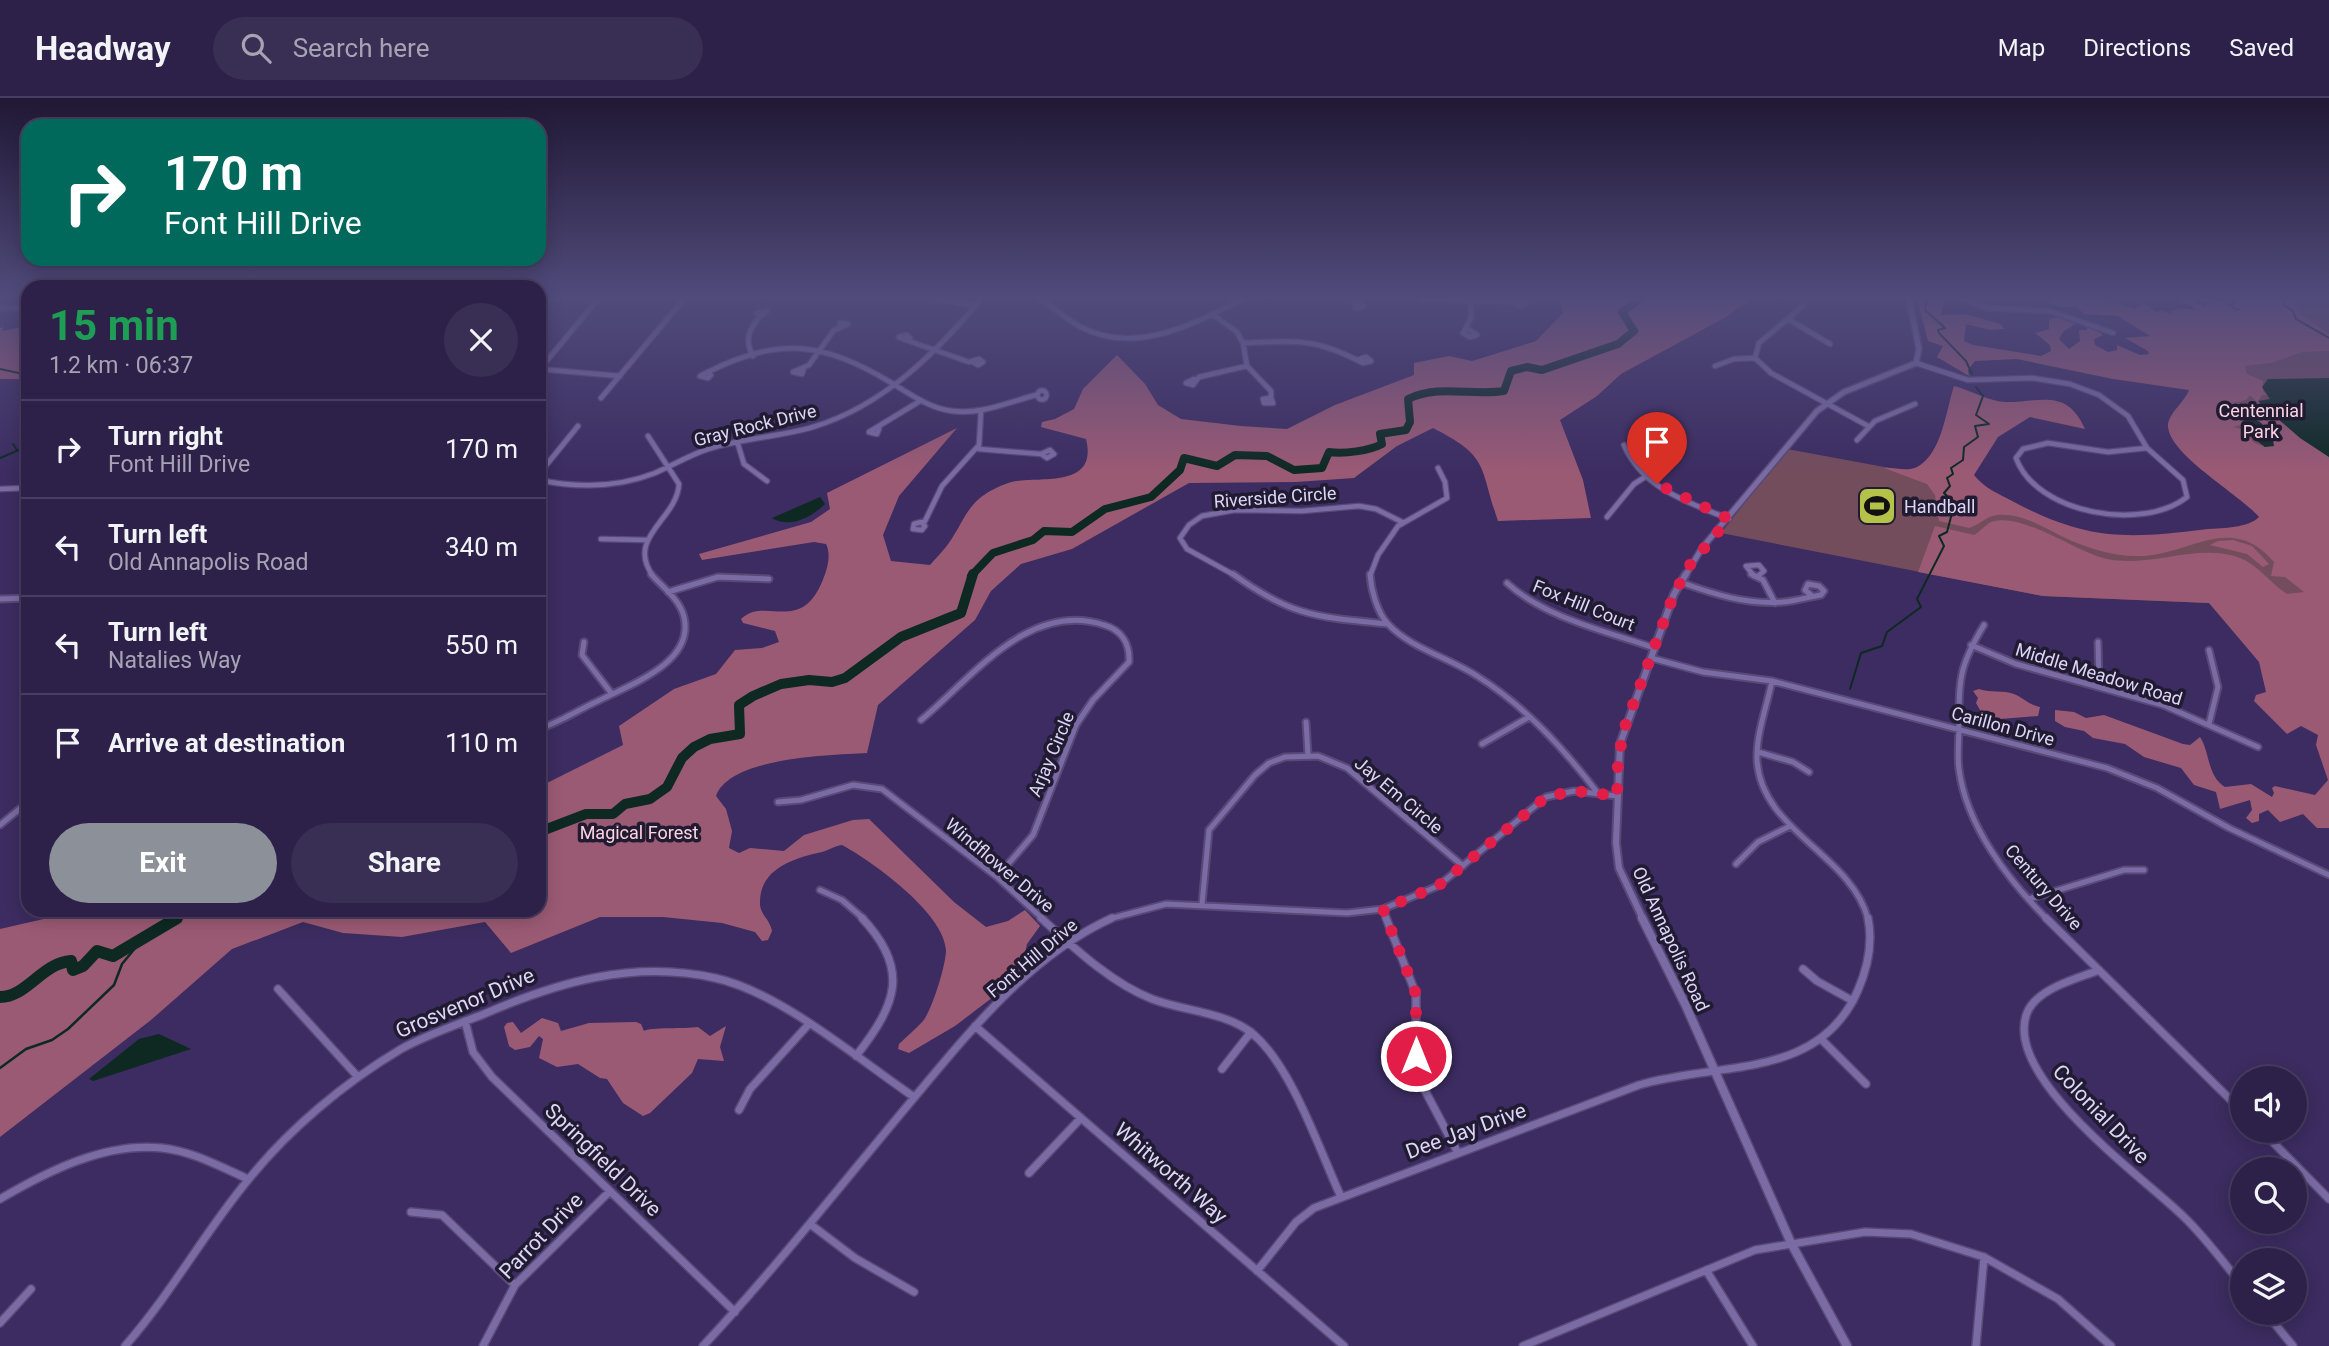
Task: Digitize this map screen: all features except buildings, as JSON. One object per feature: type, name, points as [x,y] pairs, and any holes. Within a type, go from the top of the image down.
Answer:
[{"type":"street","points":[[601,398],[636,357]]},
{"type":"street","points":[[708,372],[747,357]]},
{"type":"street","points":[[804,368],[813,357]]},
{"type":"street","points":[[848,357],[920,401],[949,411],[981,411],[1036,395]]},
{"type":"street","name":"Gray Rock Drive","points":[[546,482],[565,486],[597,486],[632,481],[699,452],[833,420],[893,384],[929,357]]},
{"type":"street","points":[[955,357],[973,362]]},
{"type":"street","points":[[1245,357],[1247,366],[1268,387],[1271,398]]},
{"type":"street","points":[[1355,357],[1360,359]]},
{"type":"street","points":[[1917,357],[1916,363],[1968,380],[2032,378],[2080,387],[2125,412],[2147,448],[2183,480],[2187,497],[2178,506],[2127,515],[2091,511],[2034,487],[2020,473],[2016,463],[2023,449],[2038,443],[2108,452],[2147,448]]},
{"type":"street","points":[[1715,366],[1734,359],[1755,358],[1771,373],[1868,426]]},
{"type":"street","name":"Old Annapolis Road","points":[[1847,1346],[1791,1243],[1714,1069],[1619,868],[1616,843],[1618,761],[1624,729],[1680,582],[1702,548],[1729,519],[1809,418],[1825,403],[1916,363]]},
{"type":"street","points":[[1194,380],[1247,366]]},
{"type":"street","points":[[546,370],[620,376]]},
{"type":"street","points":[[879,429],[920,401]]},
{"type":"street","points":[[1857,440],[1868,426],[1884,415],[1914,404]]},
{"type":"street","points":[[922,523],[946,482],[979,449],[984,434],[981,411]]},
{"type":"street","points":[[546,465],[578,426]]},
{"type":"street","points":[[546,726],[660,667],[680,646],[686,621],[682,608],[646,566],[643,554],[646,540],[673,506],[678,493],[678,481],[652,451],[648,436]]},
{"type":"street","points":[[737,441],[744,464],[767,481]]},
{"type":"street","points":[[1624,445],[1629,459],[1645,477],[1729,519]]},
{"type":"street","points":[[979,449],[1041,454]]},
{"type":"street","points":[[1438,468],[1449,490],[1448,499],[1440,506],[1402,522],[1390,535],[1369,575],[1388,624],[1476,675],[1529,717],[1567,754],[1597,792]]},
{"type":"street","points":[[1607,517],[1634,484],[1645,477]]},
{"type":"street","points":[[0,489],[21,488]]},
{"type":"street","name":"Riverside Circle","points":[[1388,624],[1311,616],[1287,608],[1262,595],[1225,568],[1186,549],[1180,538],[1198,520],[1229,511],[1301,511],[1361,506],[1378,510],[1402,522]]},
{"type":"street","points":[[601,539],[646,540]]},
{"type":"street","points":[[1759,575],[1775,603]]},
{"type":"street","points":[[668,592],[705,580],[749,576],[769,579]]},
{"type":"street","points":[[1680,582],[1735,599],[1775,603],[1811,595]]},
{"type":"street","name":"Fox Hill Court","points":[[1507,583],[1512,590],[1535,602],[1654,648]]},
{"type":"street","points":[[0,599],[21,598]]},
{"type":"street","name":"Arjay Circle","points":[[921,720],[953,696],[982,667],[1045,621],[1073,617],[1099,622],[1118,631],[1126,641],[1129,663],[1093,700],[1076,725],[1033,835],[997,877]]},
{"type":"street","name":"Century Drive","points":[[1984,625],[1970,645],[1959,678],[1959,769],[1965,799],[1991,850],[2029,899],[2230,1099]]},
{"type":"street","points":[[584,642],[582,655],[612,694]]},
{"type":"street","points":[[2098,642],[2099,685]]},
{"type":"street","name":"Middle Meadow Road","points":[[1970,645],[2017,664],[2163,705],[2258,747]]},
{"type":"street","points":[[2209,650],[2220,686],[2218,703],[2210,724]]},
{"type":"street","name":"Carillon Drive","points":[[1651,658],[1703,672],[1772,681],[2123,773],[2329,875]]},
{"type":"street","points":[[1772,681],[1758,752],[1758,768],[1763,786],[1773,806],[1790,826],[1845,875],[1868,916],[1870,952],[1853,1001],[1839,1024],[1822,1040],[1866,1084]]},
{"type":"street","points":[[1482,744],[1529,717]]},
{"type":"street","points":[[1202,904],[1207,838],[1213,824],[1262,768],[1285,757],[1308,755],[1306,722]]},
{"type":"street","points":[[1758,752],[1793,762],[1809,772]]},
{"type":"street","name":"Jay Em Circle","points":[[1308,755],[1347,768],[1463,866]]},
{"type":"street","name":"Windflower Drive","points":[[778,802],[801,800],[853,785],[874,786],[891,793],[997,877],[1068,941],[1136,993],[1227,1021],[1251,1032],[1277,1059],[1341,1197]]},
{"type":"street","name":"Font Hill Drive","points":[[703,1346],[810,1224],[975,1026],[1068,941],[1106,919],[1134,909],[1166,904],[1346,913],[1383,909],[1427,892],[1463,866],[1546,797],[1564,792],[1597,792],[1617,796]]},
{"type":"street","points":[[0,825],[21,808]]},
{"type":"street","points":[[1736,864],[1750,847],[1790,826]]},
{"type":"street","points":[[2029,899],[2124,870],[2144,870]]},
{"type":"street","points":[[820,890],[840,898],[881,936],[893,959],[895,972],[892,1000],[876,1032],[856,1056]]},
{"type":"street","points":[[1383,909],[1416,994],[1416,1056],[1419,1075],[1426,1096],[1458,1153]]},
{"type":"street","points":[[1803,969],[1824,986],[1853,1001]]},
{"type":"street","name":"Grosvenor Drive","points":[[125,1346],[151,1317],[248,1179],[299,1126],[358,1077],[403,1048],[569,980],[649,970],[695,974],[738,984],[774,1001],[914,1097]]},
{"type":"street","name":"Colonial Drive","points":[[2099,970],[2049,993],[2032,1005],[2023,1024],[2031,1061],[2052,1091],[2110,1153],[2184,1218],[2230,1271]]},
{"type":"street","points":[[278,989],[358,1077]]},
{"type":"street","name":"Springfield Drive","points":[[465,1021],[473,1052],[481,1066],[735,1312]]},
{"type":"street","points":[[739,1110],[750,1088],[808,1025]]},
{"type":"street","name":"Whitworth Way","points":[[975,1026],[1344,1346]]},
{"type":"street","points":[[1222,1069],[1251,1032]]},
{"type":"street","name":"Dee Jay Drive","points":[[1257,1271],[1304,1214],[1341,1197],[1657,1079],[1780,1059],[1822,1040]]},
{"type":"street","points":[[1029,1173],[1081,1118]]},
{"type":"street","points":[[2274,1143],[2329,1199]]},
{"type":"street","points":[[0,1199],[79,1163],[105,1154],[144,1147],[181,1153],[248,1179]]},
{"type":"street","name":"Parrot Drive","points":[[483,1346],[515,1285],[610,1191]]},
{"type":"street","points":[[411,1212],[435,1212],[450,1221],[515,1285]]},
{"type":"street","points":[[810,1224],[855,1258],[914,1293]]},
{"type":"street","points":[[1523,1346],[1755,1250],[1843,1234],[1888,1232],[1933,1240],[1984,1257],[2058,1299],[2111,1346]]},
{"type":"street","points":[[1976,1346],[1984,1257]]},
{"type":"street","points":[[1706,1270],[1753,1346]]},
{"type":"street","points":[[0,1323],[30,1289]]},
{"type":"street","points":[[2276,1325],[2293,1346]]},
{"type":"green space","points":[[0,357],[21,357],[21,379],[0,379]]},
{"type":"green space","name":"Magical Forest","points":[[1115,357],[1119,357],[1145,384],[1158,405],[1181,419],[1287,429],[1335,405],[1414,375],[1414,363],[1443,357],[1472,361],[1484,357],[1652,357],[1621,374],[1597,396],[1560,420],[1583,480],[1591,518],[1498,521],[1484,475],[1474,456],[1465,447],[1433,428],[1397,446],[1354,478],[1296,482],[1189,483],[1072,549],[1021,564],[991,591],[975,620],[878,705],[867,753],[783,761],[740,773],[725,783],[716,796],[726,809],[732,831],[729,848],[739,853],[750,848],[784,851],[804,835],[853,820],[869,819],[954,902],[986,927],[1008,921],[1025,910],[1040,926],[1027,944],[1022,968],[997,994],[955,1026],[909,1053],[898,1049],[899,1044],[923,1021],[938,987],[946,950],[942,936],[920,905],[888,875],[842,845],[791,861],[772,873],[762,890],[760,906],[772,931],[768,940],[762,941],[755,932],[722,923],[663,917],[600,917],[511,953],[485,922],[402,937],[343,933],[303,922],[232,949],[151,1020],[0,1137],[0,929],[52,917],[546,917],[546,784],[623,745],[619,726],[674,689],[716,674],[735,650],[762,648],[779,642],[775,631],[743,623],[741,619],[751,613],[783,612],[805,606],[815,595],[824,577],[829,556],[826,544],[814,542],[702,560],[699,554],[811,522],[830,509],[827,493],[957,428],[899,496],[883,535],[891,561],[930,565],[949,543],[971,507],[987,493],[1013,482],[1066,477],[1084,465],[1088,454],[1086,439],[1041,427],[1042,422],[1055,419],[1074,409],[1083,389]]},
{"type":"green space","points":[[1937,357],[2287,357],[2271,363],[2245,366],[2247,374],[2263,381],[2263,391],[2267,395],[2262,395],[2258,401],[2260,405],[2250,395],[2246,400],[2233,403],[2248,404],[2258,412],[2275,418],[2329,457],[2329,828],[2317,828],[2303,814],[2280,822],[2268,810],[2259,814],[2259,821],[2252,823],[2246,818],[2252,810],[2250,800],[2220,809],[2216,792],[2194,785],[2181,768],[2144,757],[2125,744],[2093,738],[2084,731],[2065,727],[2055,721],[2055,710],[2074,712],[2086,718],[2104,715],[2183,744],[2190,745],[2200,737],[2215,777],[2225,787],[2251,784],[2272,797],[2272,788],[2275,786],[2315,795],[2328,780],[2316,745],[2318,735],[2301,726],[2287,734],[2254,701],[2256,695],[2266,692],[2259,662],[2209,603],[2043,596],[1918,572],[1935,526],[1974,535],[1991,522],[2003,520],[2032,527],[2107,559],[2124,561],[2192,554],[2225,554],[2246,561],[2287,594],[2304,592],[2285,577],[2271,576],[2274,562],[2258,547],[2241,539],[2224,538],[2154,555],[2127,556],[2087,547],[2017,516],[1993,516],[1969,528],[1939,521],[1935,495],[1927,484],[1884,468],[1913,468],[1925,461],[1938,442],[1954,386],[2006,402],[2052,400],[2070,407],[2085,429],[2030,417],[1998,437],[1974,475],[1982,484],[2040,515],[2064,524],[2108,534],[2154,534],[2228,528],[2254,521],[2259,517],[2193,462],[2172,438],[2168,422],[2189,390],[2113,379],[2017,359],[1975,361],[1968,370],[1969,376]],"holes":[[[2258,420],[2272,437],[2265,447],[2253,442],[2246,430],[2233,427]]]},
{"type":"green space","name":"Centennial Park","points":[[2254,357],[2329,357],[2329,705],[2209,603],[2043,596],[1721,533],[1787,449],[1933,476],[2082,532],[2134,542],[2268,523],[2201,386],[2180,382]]},
{"type":"green space","points":[[2233,540],[2252,546],[2269,564],[2263,567],[2247,554],[2210,545],[2218,541]]},
{"type":"green space","points":[[1979,689],[2014,694],[2040,707],[2038,716],[2000,719],[2000,728],[1989,726],[1976,703],[1978,698],[1973,691]]},
{"type":"green space","points":[[542,1018],[558,1023],[561,1031],[589,1023],[636,1022],[641,1024],[644,1031],[698,1027],[710,1036],[726,1026],[720,1047],[724,1061],[698,1059],[692,1073],[650,1113],[643,1116],[623,1103],[607,1079],[600,1078],[578,1064],[557,1067],[539,1058],[543,1039],[539,1036],[530,1047],[515,1050],[509,1046],[504,1027],[507,1023],[513,1022],[521,1033]]},
{"type":"shaded area","points":[[2329,378],[2329,457],[2300,438],[2258,401],[2270,399],[2262,387],[2268,379]]},
{"type":"shaded area","points":[[2248,416],[2266,427],[2274,446],[2265,447],[2248,434],[2242,422]]},
{"type":"shaded area","points":[[820,497],[825,504],[807,517],[793,522],[772,518]]},
{"type":"shaded area","points":[[159,1034],[191,1049],[93,1081],[89,1079],[139,1039]]},
{"type":"waterway","points":[[971,576],[993,553],[1033,540],[1044,531],[1072,532],[1105,509],[1151,497],[1180,470],[1184,458],[1217,466],[1235,455],[1267,456],[1294,470],[1322,468],[1329,452],[1342,453],[1377,446],[1382,444],[1380,434],[1406,430],[1410,422],[1408,399],[1431,392],[1504,391],[1511,371],[1527,367],[1542,370],[1579,357]]},
{"type":"waterway","points":[[1962,357],[1972,374]]},
{"type":"waterway","points":[[0,369],[21,374]]},
{"type":"waterway","points":[[1850,689],[1861,653],[1882,646],[1887,632],[1921,607],[1917,599],[1944,546],[1939,536],[1947,532],[1952,513],[1949,510],[1956,505],[1944,493],[1950,486],[1947,478],[1953,474],[1951,468],[1963,460],[1964,447],[1978,437],[1975,426],[1989,424],[1976,415],[1983,396],[1976,387]]},
{"type":"waterway","points":[[13,444],[17,450]]},
{"type":"waterway","points":[[0,458],[21,449]]},
{"type":"waterway","points":[[546,829],[586,814],[613,814],[625,804],[650,799],[667,787],[682,758],[694,747],[710,739],[740,734],[739,705],[781,684],[809,680],[832,682],[845,678],[901,637],[961,613],[973,574]]},
{"type":"waterway","points":[[0,997],[18,992],[51,967],[61,963],[71,961],[73,970],[83,966],[97,951],[113,956],[177,918]]},
{"type":"waterway","points":[[0,1068],[26,1049],[52,1040],[68,1029],[114,985],[122,964],[141,941]]},
{"type":"place","name":"Handball","points":[[1877,506]]},
{"type":"route","points":[[1416,1056],[1416,994],[1383,909],[1413,899],[1438,886],[1546,797],[1574,791],[1617,796],[1618,761],[1624,729],[1674,594],[1702,548],[1729,519],[1657,484]]}]
